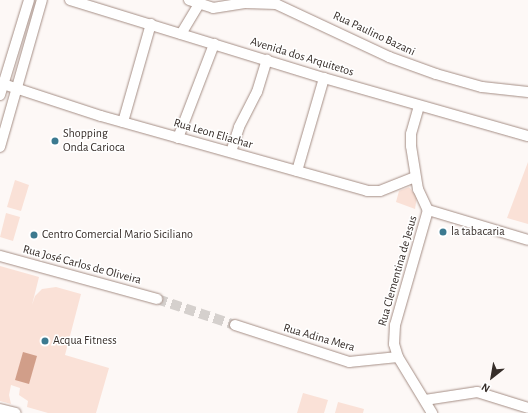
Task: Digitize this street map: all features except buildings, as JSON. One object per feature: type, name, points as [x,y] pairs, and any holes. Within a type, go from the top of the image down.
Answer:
[{"type":"street","points":[[0,95],[2,84],[29,0]]},
{"type":"street","points":[[0,148],[42,0]]},
{"type":"street","name":"Avenida dos Arquitetos","points":[[70,0],[324,78],[528,136]]},
{"type":"street","name":"Rua Paulino Bazani","points":[[189,0],[213,8],[244,2],[276,4],[389,57],[436,74],[482,87],[528,92]]},
{"type":"street","points":[[181,34],[199,4]]},
{"type":"street","points":[[123,122],[150,24]]},
{"type":"street","points":[[178,138],[214,44]]},
{"type":"street","points":[[231,152],[239,127],[257,92],[267,60]]},
{"type":"street","points":[[297,171],[324,78]]},
{"type":"street","name":"Rua Leon Eliachar","points":[[2,84],[178,138],[374,192],[415,177]]},
{"type":"street","name":"Rua Clementina de Jesus","points":[[419,106],[411,134],[415,177],[422,201],[428,210],[395,325],[394,344],[398,357],[432,413]]},
{"type":"street","points":[[428,210],[528,240]]},
{"type":"street","name":"Rua José Carlos de Oliveira","points":[[0,256],[157,299]]},
{"type":"street","name":"Rua Adina Mera","points":[[235,325],[342,361],[356,362],[398,357]]},
{"type":"street","points":[[425,400],[477,392],[528,408]]},
{"type":"street","points":[[0,409],[16,413]]},
{"type":"shaded area","points":[[528,162],[528,224],[507,218]]},
{"type":"shaded area","points":[[15,180],[29,185],[21,211],[7,207]]},
{"type":"shaded area","points":[[409,187],[417,197],[415,209],[396,202],[399,191]]},
{"type":"shaded area","points":[[6,213],[20,217],[13,241],[0,237]]},
{"type":"shaded area","name":"Acqua Fitness","points":[[0,266],[39,277],[32,305],[35,296],[42,289],[56,287],[81,294],[65,355],[109,368],[96,413],[48,413],[27,407],[28,401],[19,395],[20,388],[11,385],[9,395],[11,404],[0,401]]},
{"type":"shaded area","points":[[23,352],[37,356],[29,384],[15,380]]},
{"type":"shaded area","points":[[303,393],[328,400],[324,413],[297,413]]},
{"type":"shaded area","points":[[338,402],[364,409],[363,413],[335,413]]},
{"type":"tunnel","points":[[157,299],[235,325]]},
{"type":"place","name":"Shopping Onda Carioca","points":[[55,141]]},
{"type":"place","name":"la tabacaria","points":[[443,232]]},
{"type":"place","name":"Centro Comercial Mario Siciliano","points":[[34,235]]},
{"type":"place","name":"Acqua Fitness","points":[[45,341]]}]
